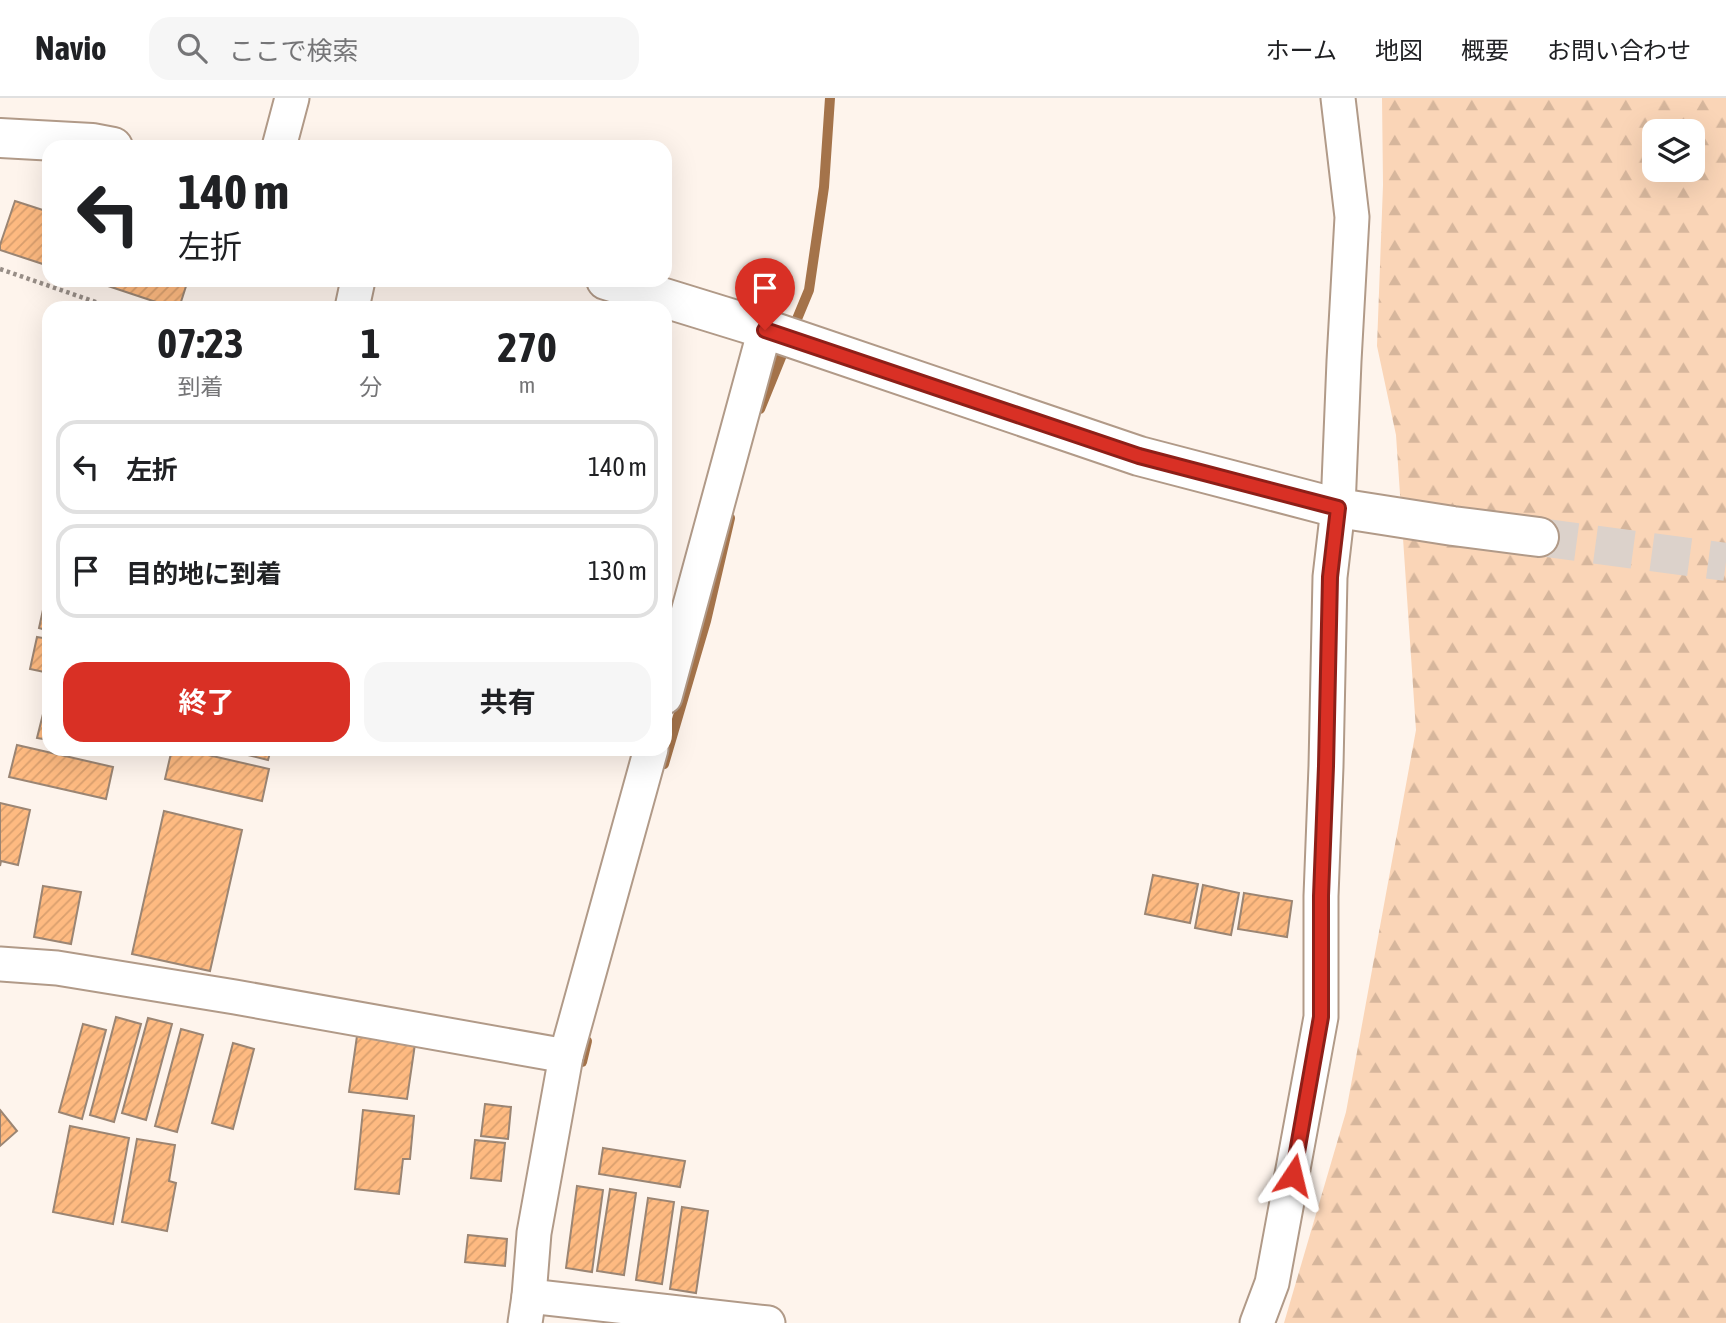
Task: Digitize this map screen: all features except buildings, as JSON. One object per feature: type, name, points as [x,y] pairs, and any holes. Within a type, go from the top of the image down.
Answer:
[{"type":"street","points":[[281,140],[292,98]]},
{"type":"street","points":[[1257,1323],[1272,1283],[1321,1017],[1321,896],[1330,577],[1338,508],[1352,217],[1338,98]]},
{"type":"street","points":[[0,138],[42,140]]},
{"type":"street","points":[[628,287],[765,330],[1139,456],[1338,508],[1539,537]]},
{"type":"street","points":[[672,671],[765,330]]},
{"type":"street","points":[[649,756],[566,1056],[534,1233],[527,1310],[768,1323]]},
{"type":"street","points":[[0,964],[57,968],[194,990],[566,1056]]},
{"type":"path","points":[[0,269],[42,283]]},
{"type":"path","points":[[52,287],[93,301]]},
{"type":"green space","points":[[1382,98],[1726,98],[1726,1323],[1284,1323],[1346,1112],[1416,730],[1396,435],[1377,346],[1383,185]]},
{"type":"waterway","points":[[792,331],[809,290],[824,187],[830,98]]},
{"type":"waterway","points":[[760,409],[786,345]]},
{"type":"waterway","points":[[672,737],[706,621],[730,518]]},
{"type":"waterway","points":[[664,764],[666,756]]},
{"type":"waterway","points":[[570,1065],[582,1062],[587,1041]]},
{"type":"tunnel","points":[[1539,537],[1726,562]]},
{"type":"route","points":[[765,330],[1139,456],[1338,508],[1330,577],[1321,896],[1321,1017],[1293,1175]]}]
